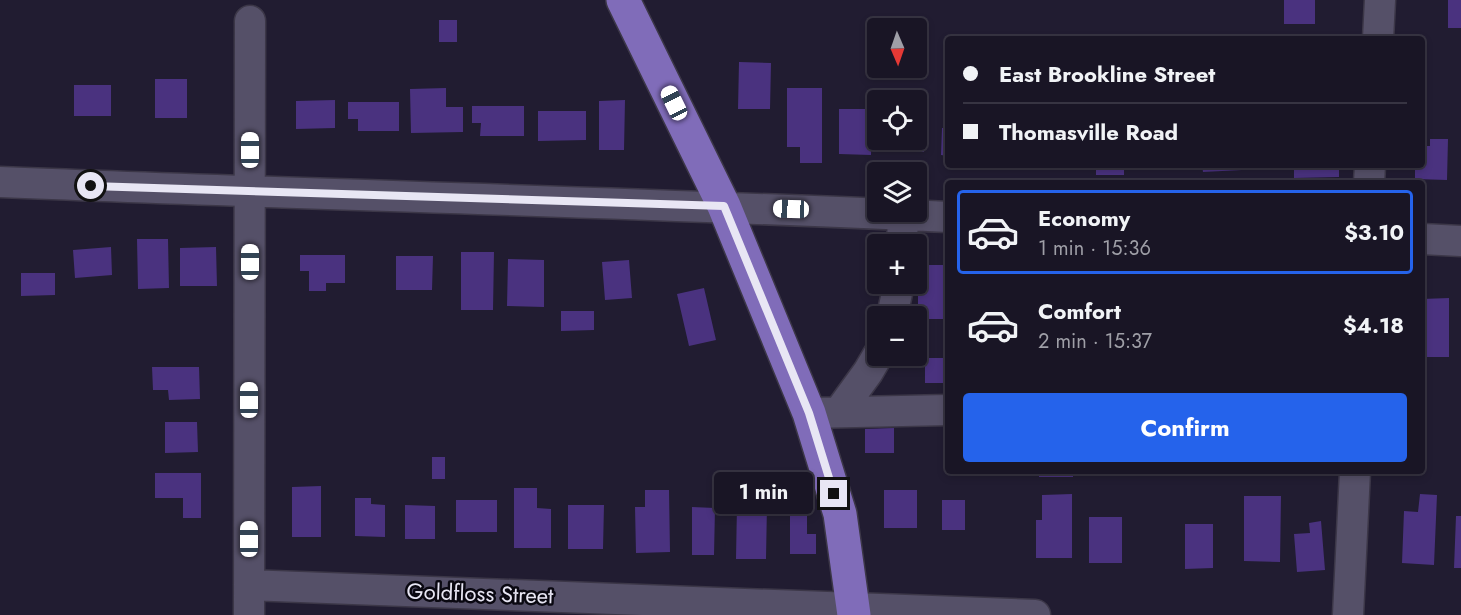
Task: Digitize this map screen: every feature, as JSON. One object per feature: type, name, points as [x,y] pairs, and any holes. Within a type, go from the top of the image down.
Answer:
[{"type":"main road","points":[[623,0],[824,413],[854,611]]},
{"type":"street","points":[[1378,36],[1380,0]]},
{"type":"street","points":[[249,615],[250,21]]},
{"type":"street","points":[[0,182],[250,193],[724,206],[867,212]]},
{"type":"street","points":[[927,216],[945,217]]},
{"type":"street","points":[[1425,239],[1461,241]]},
{"type":"street","points":[[824,413],[872,366]]},
{"type":"street","points":[[824,413],[945,410]]},
{"type":"street","points":[[1348,615],[1355,474]]},
{"type":"street","name":"Goldfloss Street","points":[[249,585],[854,611],[1035,615]]},
{"type":"building","points":[[1284,0],[1315,0],[1315,24],[1284,24]]},
{"type":"building","points":[[1448,0],[1461,0],[1461,28],[1448,28]]},
{"type":"building","points":[[439,20],[457,20],[457,42],[439,42]]},
{"type":"building","points":[[739,62],[771,63],[770,109],[738,109]]},
{"type":"building","points":[[155,79],[187,79],[187,118],[155,118]]},
{"type":"building","points":[[74,85],[111,85],[111,116],[74,116]]},
{"type":"building","points":[[446,88],[446,107],[463,107],[463,132],[411,133],[410,89]]},
{"type":"building","points":[[787,88],[822,88],[822,163],[800,163],[800,147],[787,147]]},
{"type":"building","points":[[335,100],[335,128],[296,129],[296,101]]},
{"type":"building","points":[[625,100],[624,150],[599,150],[599,101]]},
{"type":"building","points":[[348,102],[399,102],[399,131],[358,131],[358,119],[348,119]]},
{"type":"building","points":[[472,106],[524,106],[524,136],[480,136],[481,123],[472,123]]},
{"type":"building","points":[[839,109],[867,109],[867,150],[871,150],[871,155],[839,154]]},
{"type":"building","points":[[538,111],[586,111],[586,140],[538,141]]},
{"type":"building","points":[[942,128],[945,128],[945,156],[941,155]]},
{"type":"building","points":[[1430,139],[1448,139],[1447,180],[1415,179],[1415,168],[1425,168],[1425,146],[1430,146]]},
{"type":"building","points":[[887,150],[924,150],[924,152],[887,152]]},
{"type":"building","points":[[1096,168],[1152,168],[1124,169],[1124,175],[1096,175]]},
{"type":"building","points":[[1202,168],[1242,168],[1242,170],[1203,172]]},
{"type":"building","points":[[1294,168],[1339,168],[1339,177],[1294,178]]},
{"type":"building","points":[[137,239],[168,239],[169,288],[138,289]]},
{"type":"building","points":[[111,247],[112,275],[75,278],[73,250]]},
{"type":"building","points":[[216,247],[217,286],[180,286],[180,248]]},
{"type":"building","points":[[461,252],[494,252],[493,310],[461,310]]},
{"type":"building","points":[[300,255],[345,255],[345,283],[326,283],[326,291],[309,291],[309,271],[300,271]]},
{"type":"building","points":[[396,256],[433,256],[432,290],[396,290]]},
{"type":"building","points":[[508,259],[544,260],[544,307],[507,306]]},
{"type":"building","points":[[629,260],[632,298],[605,300],[602,262]]},
{"type":"building","points":[[927,265],[945,265],[945,319],[927,319],[927,306],[918,306],[918,294],[927,294]]},
{"type":"building","points":[[21,273],[55,273],[55,295],[21,296]]},
{"type":"building","points":[[704,288],[716,340],[689,346],[677,294]]},
{"type":"building","points":[[1449,298],[1449,357],[1425,357],[1425,299]]},
{"type":"building","points":[[561,311],[594,311],[594,330],[561,331]]},
{"type":"building","points":[[927,358],[945,358],[945,383],[925,383]]},
{"type":"building","points":[[152,367],[199,367],[200,399],[169,400],[168,390],[153,390]]},
{"type":"building","points":[[165,422],[197,422],[198,452],[165,453]]},
{"type":"building","points":[[894,428],[894,453],[865,453],[865,429]]},
{"type":"building","points":[[432,457],[445,457],[445,479],[432,479]]},
{"type":"building","points":[[155,473],[201,473],[201,518],[183,518],[183,498],[155,498]]},
{"type":"building","points":[[1039,474],[1073,474],[1073,477],[1039,477]]},
{"type":"building","points":[[321,486],[321,537],[292,537],[292,487]]},
{"type":"building","points":[[514,488],[537,488],[537,508],[551,509],[551,548],[514,548]]},
{"type":"building","points":[[645,490],[669,490],[670,552],[636,553],[635,507],[645,507]]},
{"type":"building","points":[[884,490],[917,490],[917,528],[884,528]]},
{"type":"building","points":[[1072,494],[1072,558],[1036,558],[1036,520],[1042,520],[1042,495]]},
{"type":"building","points":[[1420,494],[1437,495],[1434,565],[1402,563],[1404,511],[1418,512]]},
{"type":"building","points":[[1244,496],[1281,496],[1280,562],[1244,561]]},
{"type":"building","points":[[355,498],[371,498],[371,504],[385,505],[385,537],[355,536]]},
{"type":"building","points":[[456,500],[497,500],[497,532],[456,532]]},
{"type":"building","points":[[942,500],[965,500],[965,530],[942,530]]},
{"type":"building","points":[[405,505],[435,506],[435,539],[405,539]]},
{"type":"building","points":[[568,505],[604,505],[603,549],[568,549]]},
{"type":"building","points":[[737,505],[767,505],[766,559],[736,559]]},
{"type":"building","points":[[692,507],[715,508],[714,555],[692,555]]},
{"type":"building","points":[[790,514],[807,515],[807,534],[816,534],[816,554],[790,554]]},
{"type":"building","points":[[1456,516],[1461,516],[1461,568],[1454,568]]},
{"type":"building","points":[[1089,517],[1122,517],[1122,563],[1089,563]]},
{"type":"building","points":[[1321,521],[1325,570],[1297,572],[1294,534],[1310,533],[1309,523]]},
{"type":"building","points":[[1185,524],[1213,524],[1213,568],[1185,569]]},
{"type":"route","points":[[91,186],[250,193],[724,206],[809,413],[834,494]]}]
